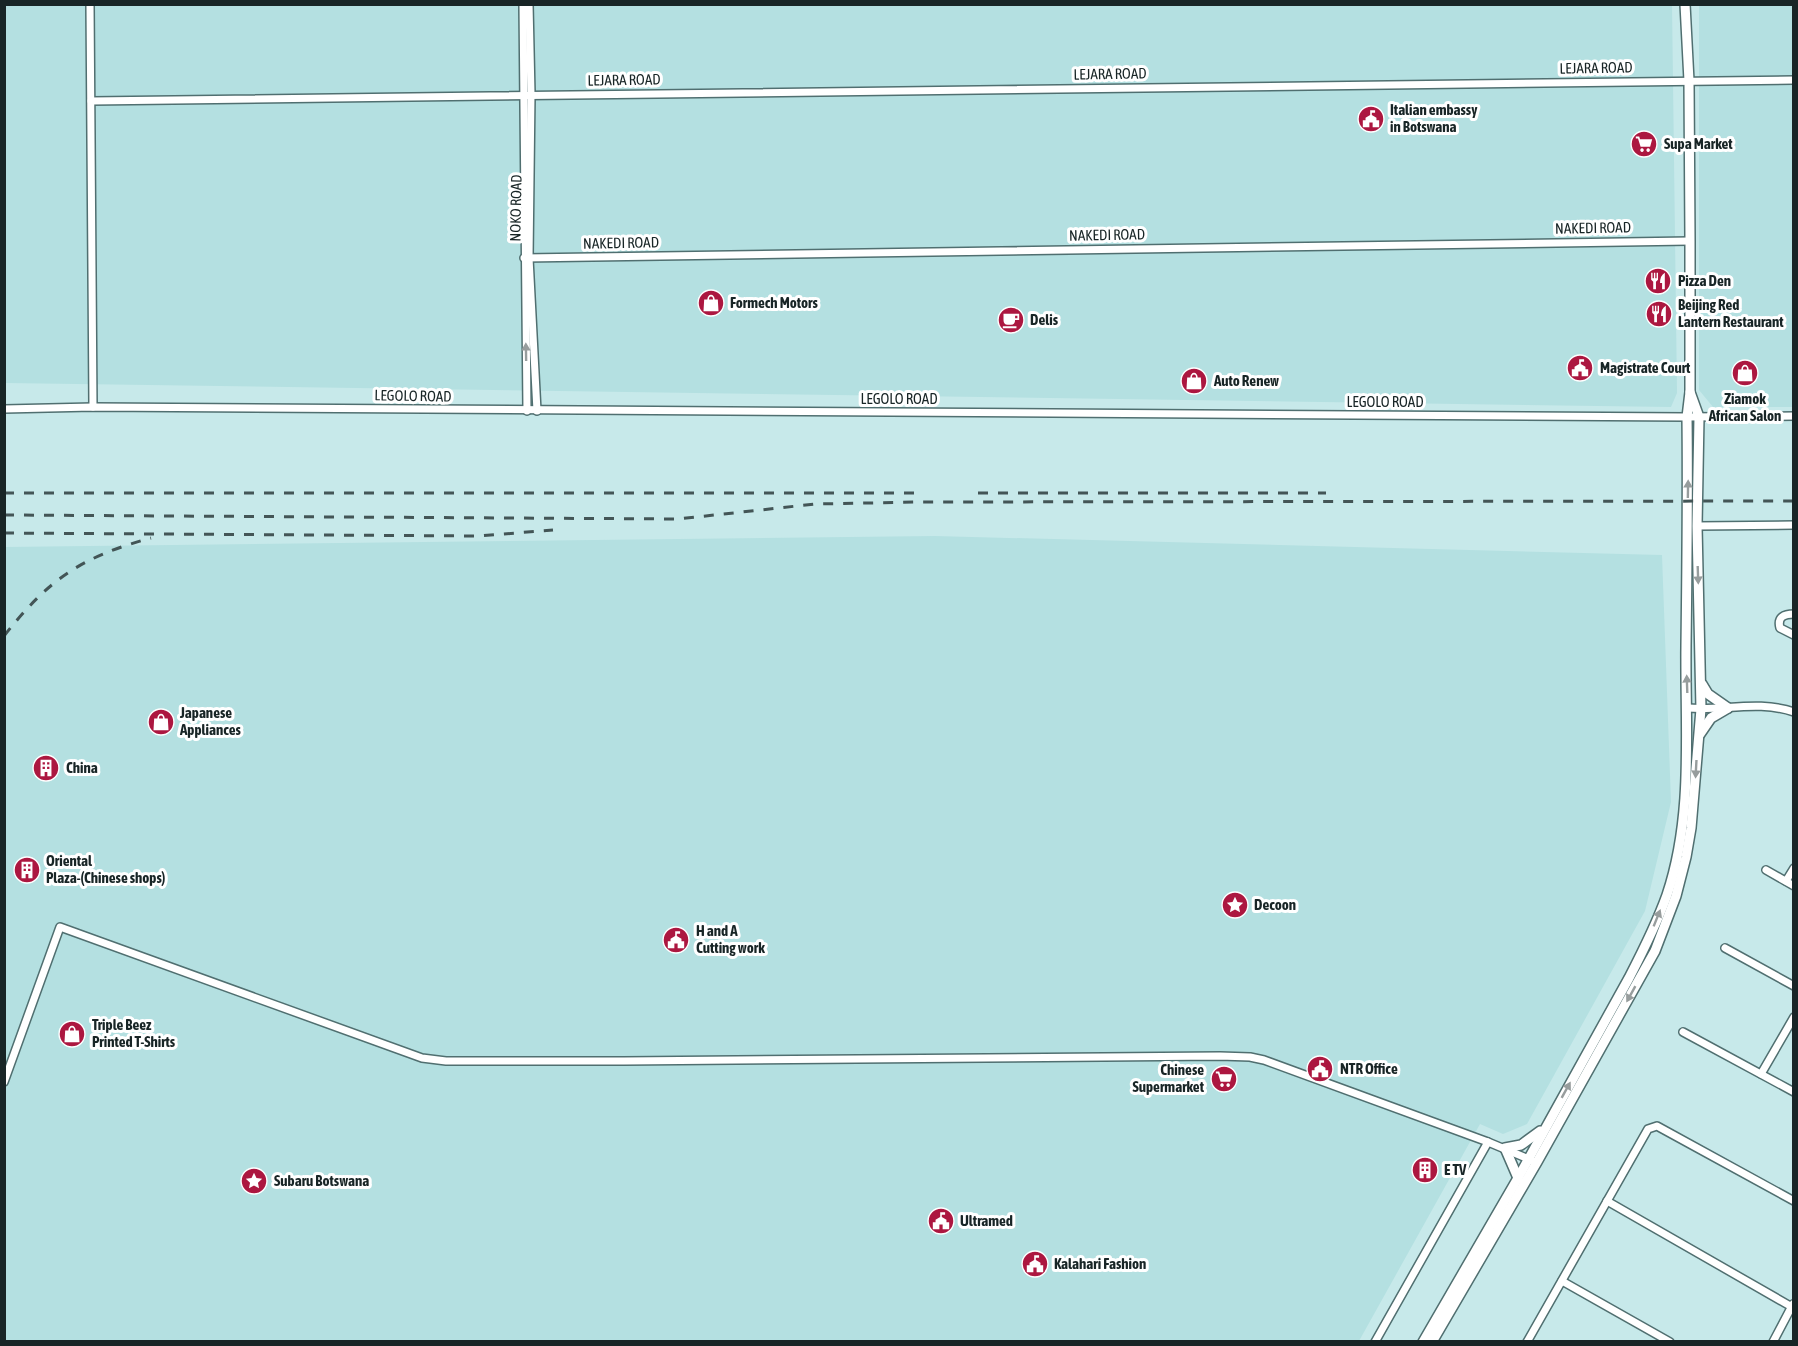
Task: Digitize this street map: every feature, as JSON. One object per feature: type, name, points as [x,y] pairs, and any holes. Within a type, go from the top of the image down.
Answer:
[{"type":"main road","points":[[1423,1341],[1518,1178],[1533,1160],[1546,1125],[1645,946],[1667,894],[1676,861],[1686,776],[1688,708],[1686,655],[1687,417],[1690,392],[1690,241],[1689,81],[1685,4]]},
{"type":"main road","points":[[1432,1341],[1533,1160],[1655,951],[1676,896],[1686,857],[1695,797],[1701,709],[1697,526],[1699,417],[1690,392]]},
{"type":"main road","points":[[1698,737],[1711,718],[1728,708],[1708,694],[1701,681]]},
{"type":"main road","points":[[1645,946],[1655,951]]},
{"type":"main road","points":[[1518,1178],[1505,1148],[1521,1145],[1546,1125]]},
{"type":"street","points":[[90,4],[93,407]]},
{"type":"street","points":[[523,4],[527,95]]},
{"type":"street","name":"NOKO ROAD","points":[[529,4],[527,258],[537,411]]},
{"type":"street","name":"LEJARA ROAD","points":[[91,101],[1794,80]]},
{"type":"street","name":"NAKEDI ROAD","points":[[527,258],[1690,241]]},
{"type":"street","points":[[527,258],[527,411]]},
{"type":"street","name":"LEGOLO ROAD","points":[[4,408],[1794,416]]},
{"type":"street","points":[[1697,526],[1794,525]]},
{"type":"street","points":[[1794,614],[1786,614],[1780,617],[1778,622],[1780,628],[1794,635]]},
{"type":"street","points":[[1688,708],[1767,706],[1794,712]]},
{"type":"street","points":[[1786,881],[1794,867]]},
{"type":"street","points":[[1766,870],[1794,885]]},
{"type":"street","points":[[4,1082],[60,927],[422,1058],[446,1061],[624,1061],[1236,1056],[1264,1060],[1533,1160]]},
{"type":"street","points":[[1725,948],[1794,986]]},
{"type":"street","points":[[1761,1074],[1794,1017]]},
{"type":"street","points":[[1683,1032],[1794,1092]]},
{"type":"street","points":[[1527,1341],[1648,1129],[1657,1126],[1794,1201]]},
{"type":"street","points":[[1375,1341],[1488,1142]]},
{"type":"street","points":[[1607,1201],[1793,1306],[1773,1341]]},
{"type":"street","points":[[1562,1281],[1670,1341]]},
{"type":"shaded area","points":[[5,5],[1672,5],[1677,393],[1671,407],[5,383]]},
{"type":"shaded area","points":[[1699,5],[1793,5],[1793,407],[1713,407],[1699,390]]},
{"type":"shaded area","points":[[935,536],[1662,555],[1671,802],[1645,911],[1527,1124],[1503,1134],[1480,1124],[1359,1341],[5,1342],[5,547]]},
{"type":"railway","points":[[4,493],[924,493]]},
{"type":"railway","points":[[978,493],[1326,493]]},
{"type":"railway","points":[[4,515],[678,519],[815,504],[919,502],[1794,501]]},
{"type":"railway","points":[[4,533],[479,536],[553,530]]},
{"type":"railway","points":[[4,636],[36,599],[68,573],[105,553],[151,538]]},
{"type":"place","name":"Italian embassy in Botswana","points":[[1371,119]]},
{"type":"place","name":"Supa Market","points":[[1644,144]]},
{"type":"place","name":"Pizza Den","points":[[1658,281]]},
{"type":"place","name":"Formech Motors","points":[[711,303]]},
{"type":"place","name":"Beijing Red Lantern Restaurant","points":[[1659,314]]},
{"type":"place","name":"Delis","points":[[1011,320]]},
{"type":"place","name":"Magistrate Court","points":[[1580,368]]},
{"type":"place","name":"Ziamok African Salon","points":[[1745,373]]},
{"type":"place","name":"Auto Renew","points":[[1194,381]]},
{"type":"place","name":"Japanese Appliances","points":[[161,722]]},
{"type":"place","name":"China","points":[[46,768]]},
{"type":"place","name":"Oriental Plaza-(Chinese shops)","points":[[27,870]]},
{"type":"place","name":"Decoon","points":[[1235,905]]},
{"type":"place","name":"H and A Cutting work","points":[[676,940]]},
{"type":"place","name":"Triple Beez Printed T-Shirts","points":[[72,1034]]},
{"type":"place","name":"NTR Office","points":[[1320,1069]]},
{"type":"place","name":"Chinese Supermarket","points":[[1224,1079]]},
{"type":"place","name":"E TV","points":[[1425,1170]]},
{"type":"place","name":"Subaru Botswana","points":[[254,1181]]},
{"type":"place","name":"Ultramed","points":[[941,1221]]},
{"type":"place","name":"Kalahari Fashion","points":[[1035,1264]]}]
